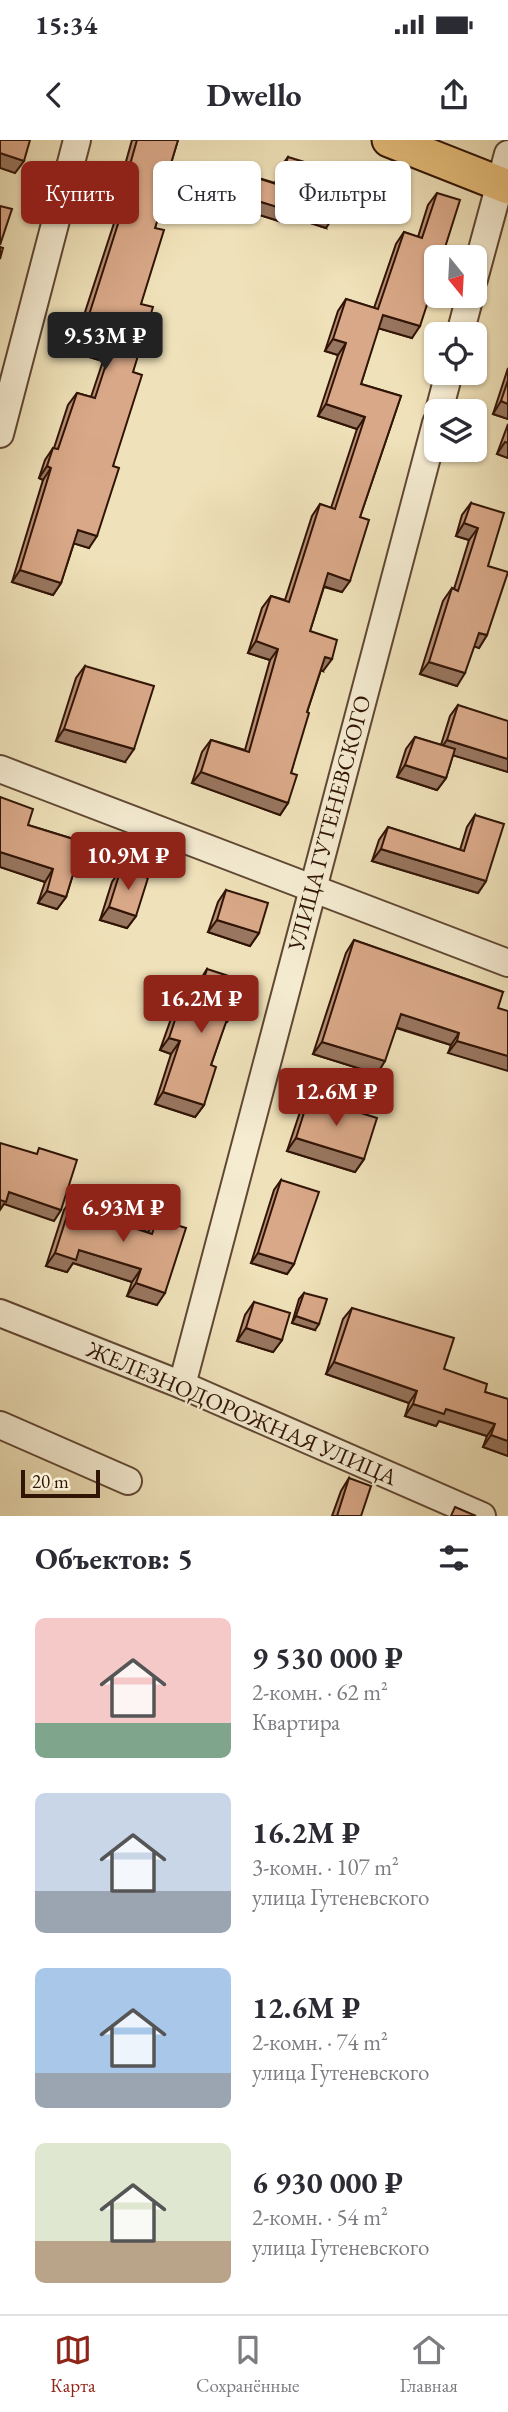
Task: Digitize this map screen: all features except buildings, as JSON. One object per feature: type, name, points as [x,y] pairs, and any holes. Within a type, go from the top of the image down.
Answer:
[{"type":"main road","points":[[389,140],[505,175]]},
{"type":"street","points":[[0,434],[77,140]]},
{"type":"street","points":[[484,245],[505,175]]},
{"type":"street","name":"УЛИЦА ГУТЕНЕВСКОГО","points":[[182,1385],[426,462]]},
{"type":"street","points":[[0,769],[311,891],[508,963]]},
{"type":"street","name":"ЖЕЛЕЗНОДОРОЖНАЯ УЛИЦА","points":[[0,1313],[182,1385],[439,1508],[482,1516]]},
{"type":"street","points":[[0,1425],[128,1481]]}]
